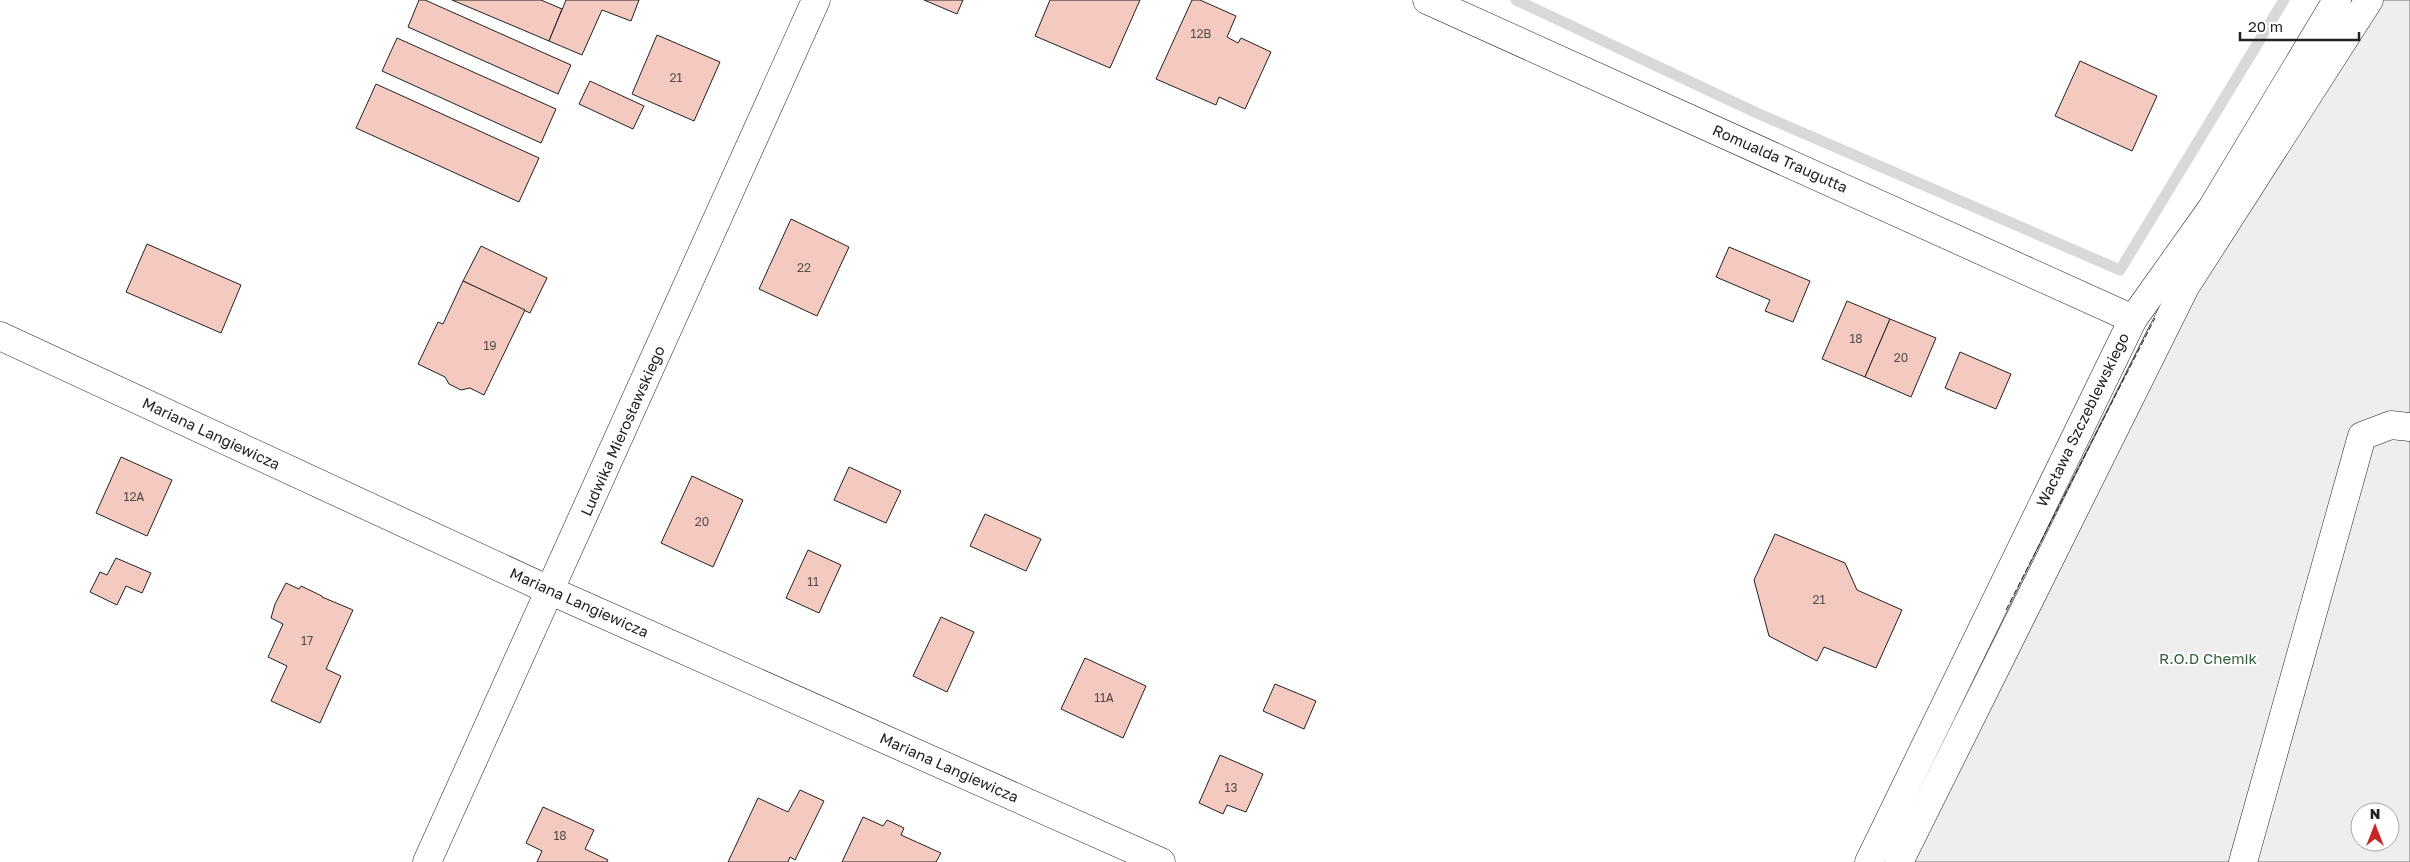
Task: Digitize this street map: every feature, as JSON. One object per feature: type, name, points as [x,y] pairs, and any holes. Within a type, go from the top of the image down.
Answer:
[{"type":"street","name":"Ludwika Mierosławskiego","points":[[427,862],[551,591],[816,0]]},
{"type":"street","name":"Romualda Traugutta","points":[[1427,0],[2133,319]]},
{"type":"street","name":"Wacława Szczeblewskiego","points":[[1868,862],[2133,319],[2212,208],[2337,0]]},
{"type":"street","points":[[1910,857],[2185,287],[2369,0]]},
{"type":"street","name":"Mariana Langiewicza","points":[[0,336],[551,591],[1161,862]]},
{"type":"street","points":[[2243,862],[2362,436],[2391,425],[2410,427]]},
{"type":"green space","name":"R.O.D Chemik","points":[[2358,0],[2410,0],[2410,862],[1879,862],[2150,325]]},
{"type":"building","points":[[419,0],[425,0],[571,65],[558,94],[408,27]]},
{"type":"building","points":[[452,0],[541,0],[562,9],[549,41]]},
{"type":"building","points":[[566,0],[639,0],[631,21],[602,10],[582,55],[549,41]]},
{"type":"building","points":[[924,0],[963,0],[957,14]]},
{"type":"building","points":[[1050,0],[1140,0],[1110,68],[1035,36]]},
{"type":"building","points":[[1192,0],[1200,0],[1236,16],[1227,37],[1238,43],[1241,38],[1271,52],[1245,109],[1219,97],[1216,105],[1156,79]]},
{"type":"building","points":[[657,35],[720,62],[694,121],[632,94]]},
{"type":"building","points":[[397,38],[556,109],[541,143],[382,71]]},
{"type":"building","points":[[2080,61],[2157,96],[2132,151],[2055,116]]},
{"type":"building","points":[[590,81],[644,106],[633,129],[579,104]]},
{"type":"building","points":[[376,84],[539,158],[519,202],[356,128]]},
{"type":"building","points":[[791,219],[849,247],[817,316],[759,289]]},
{"type":"building","points":[[147,244],[241,285],[221,333],[126,292]]},
{"type":"building","points":[[481,246],[547,278],[530,313],[463,281]]},
{"type":"building","points":[[1729,247],[1810,281],[1793,322],[1765,311],[1770,300],[1716,277]]},
{"type":"building","points":[[463,281],[525,310],[484,395],[470,388],[461,390],[449,384],[445,377],[418,364],[438,322],[443,324]]},
{"type":"building","points":[[1847,301],[1890,319],[1865,377],[1822,359]]},
{"type":"building","points":[[1890,319],[1936,338],[1911,397],[1865,377]]},
{"type":"building","points":[[1960,352],[2011,374],[1996,409],[1945,388]]},
{"type":"building","points":[[121,457],[172,480],[147,536],[96,513]]},
{"type":"building","points":[[849,467],[901,491],[886,523],[834,500]]},
{"type":"building","points":[[692,476],[743,500],[713,567],[661,543]]},
{"type":"building","points":[[985,514],[1041,539],[1026,571],[970,546]]},
{"type":"building","points":[[1775,534],[1845,563],[1857,590],[1902,610],[1876,668],[1824,647],[1817,661],[1769,636],[1754,580]]},
{"type":"building","points":[[808,550],[841,565],[819,613],[786,598]]},
{"type":"building","points":[[116,558],[151,573],[142,593],[126,586],[117,605],[90,592],[100,572],[107,575]]},
{"type":"building","points":[[286,583],[299,589],[301,586],[353,610],[326,669],[341,676],[320,723],[271,701],[287,666],[268,657],[283,624],[271,618],[275,604]]},
{"type":"building","points":[[941,617],[974,632],[947,692],[913,676]]},
{"type":"building","points":[[1085,658],[1146,686],[1123,738],[1061,709]]},
{"type":"building","points":[[1275,684],[1316,701],[1304,729],[1263,711]]},
{"type":"building","points":[[1220,755],[1263,774],[1246,812],[1227,805],[1223,814],[1199,803]]},
{"type":"building","points":[[800,790],[824,801],[795,860],[790,857],[788,862],[728,862],[758,798],[788,812]]},
{"type":"building","points":[[543,807],[594,830],[585,849],[608,860],[607,862],[537,862],[542,851],[526,843]]},
{"type":"building","points":[[863,817],[883,826],[887,820],[904,828],[901,835],[941,853],[936,862],[842,862]]},
{"type":"waterway","points":[[1516,0],[1759,114],[2120,270],[2284,0]]},
{"type":"fence","points":[[2006,610],[2155,318]]}]
